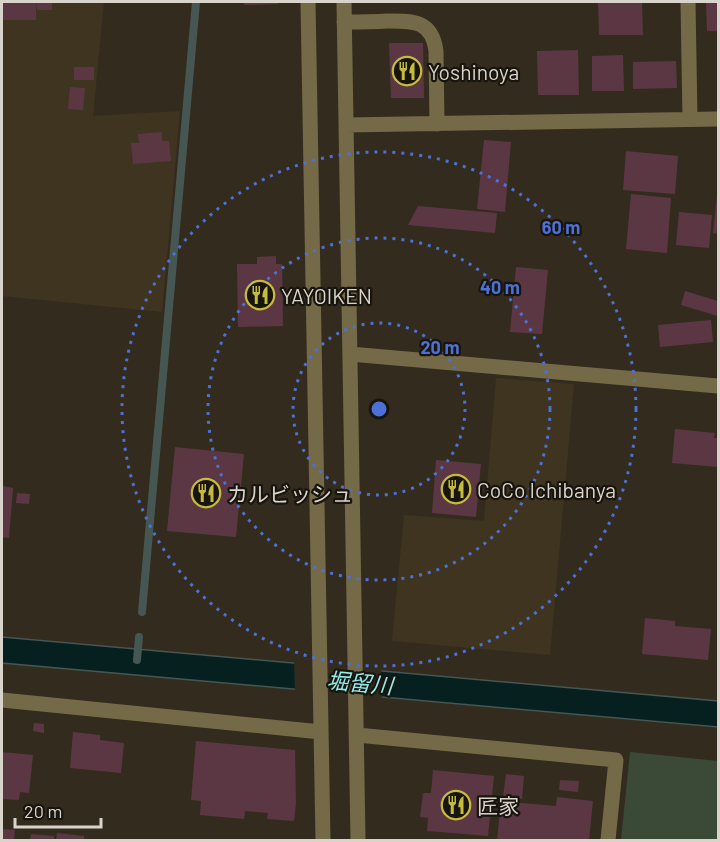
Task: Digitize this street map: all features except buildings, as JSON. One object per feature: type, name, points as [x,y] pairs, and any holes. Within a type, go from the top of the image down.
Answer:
[{"type":"street","points":[[308,2],[323,840]]},
{"type":"street","points":[[344,2],[358,840]]},
{"type":"street","points":[[688,2],[690,119]]},
{"type":"street","points":[[344,22],[407,21],[418,23],[428,30],[434,39],[436,51],[437,124]]},
{"type":"street","points":[[346,125],[718,119]]},
{"type":"street","points":[[350,354],[718,386]]},
{"type":"street","points":[[2,700],[321,732]]},
{"type":"street","points":[[357,735],[616,760],[608,840]]},
{"type":"shaded area","points":[[2,2],[104,2],[93,116],[180,111],[162,312],[2,296]]},
{"type":"shaded area","points":[[496,378],[574,384],[550,655],[392,641],[404,515],[484,521]]},
{"type":"green space","points":[[630,752],[718,761],[718,840],[621,840]]},
{"type":"water","name":"堀留川","points":[[2,637],[718,701],[718,727],[2,663]]},
{"type":"pier","points":[[294,661],[381,668],[382,700],[295,693]]},
{"type":"waterway","points":[[142,612],[196,2]]},
{"type":"waterway","points":[[137,660],[139,637]]},
{"type":"place","name":"Yoshinoya","points":[[407,71]]},
{"type":"place","name":"YAYOIKEN","points":[[260,295]]},
{"type":"place","name":"CoCo Ichibanya","points":[[456,489]]},
{"type":"place","name":"カルビッシュ","points":[[206,493]]},
{"type":"place","name":"匠家","points":[[456,805]]}]
